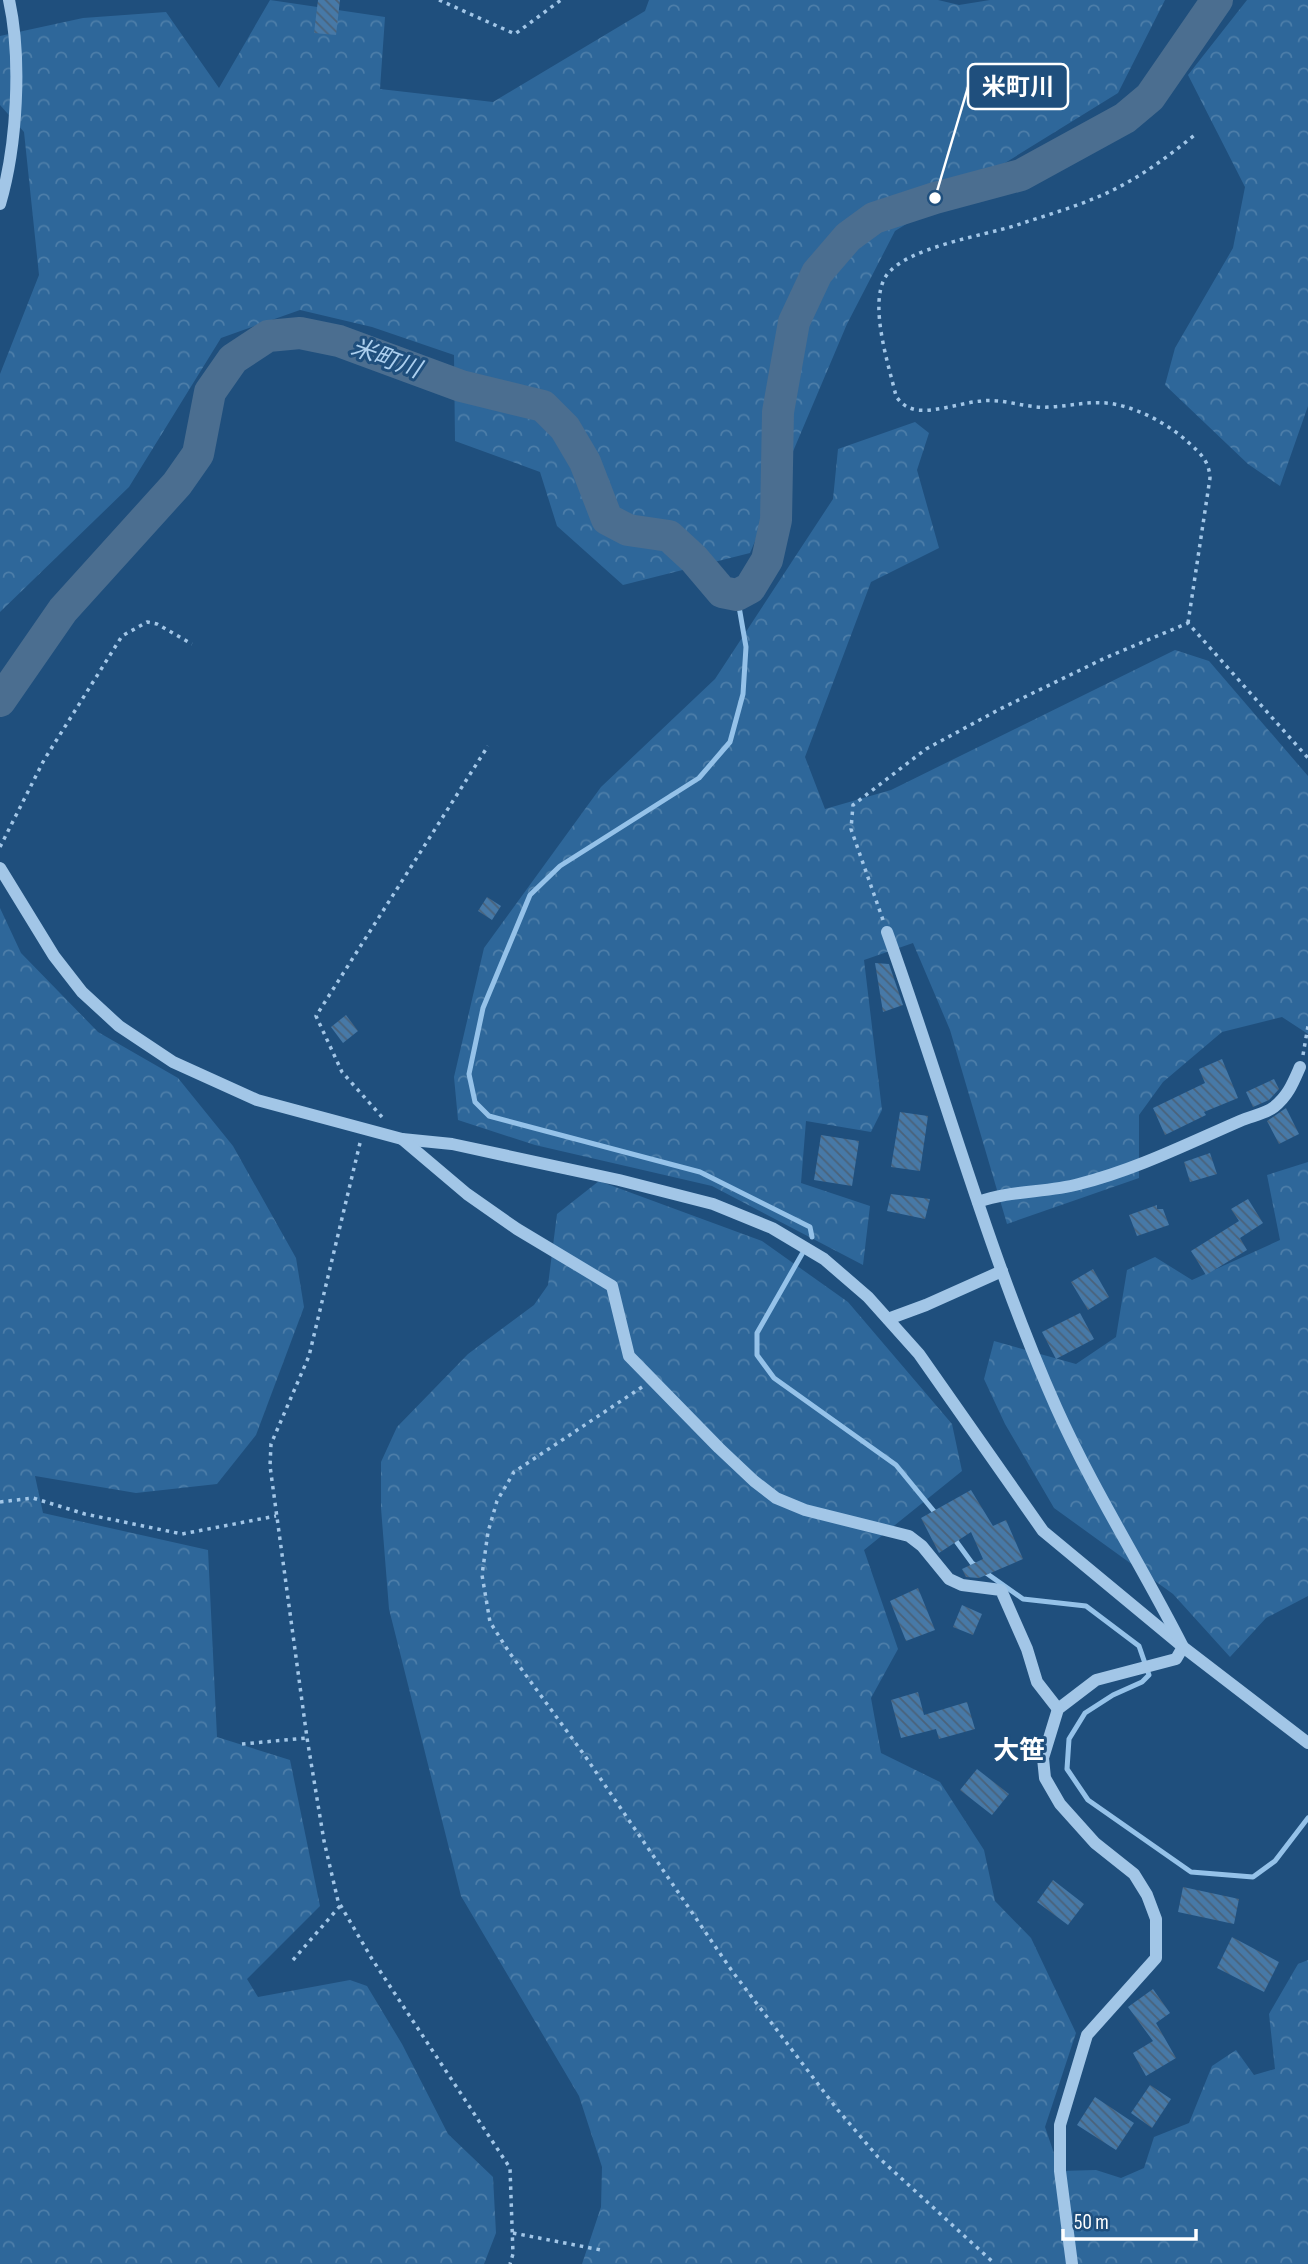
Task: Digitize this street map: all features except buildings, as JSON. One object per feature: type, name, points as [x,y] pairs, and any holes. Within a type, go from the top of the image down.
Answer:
[{"type":"street","points":[[0,204],[8,177],[15,106],[16,47],[9,0]]},
{"type":"street","points":[[0,868],[36,927],[82,992],[119,1026],[173,1062],[257,1100],[402,1139],[452,1144],[619,1180],[713,1204],[772,1228],[824,1259],[869,1297],[919,1354],[1043,1531],[1183,1647],[1308,1743]]},
{"type":"street","points":[[887,932],[1002,1271],[1056,1406],[1077,1451],[1183,1647]]},
{"type":"street","points":[[978,1202],[998,1195],[1042,1192],[1080,1184],[1181,1149],[1271,1109],[1289,1094],[1300,1067]]},
{"type":"street","points":[[402,1139],[467,1194],[517,1229],[612,1286],[629,1356],[719,1448],[776,1498],[805,1510],[909,1536],[922,1546],[949,1579],[962,1585],[1001,1590],[1027,1649],[1037,1682],[1058,1709]]},
{"type":"street","points":[[888,1319],[1002,1271]]},
{"type":"street","points":[[1072,2264],[1060,2171],[1060,2125],[1087,2035],[1156,1958],[1156,1919],[1147,1895],[1134,1874],[1095,1843],[1060,1804],[1045,1778],[1043,1758],[1058,1709],[1096,1681],[1176,1659],[1183,1647]]},
{"type":"path","points":[[439,0],[515,34],[561,0]]},
{"type":"path","points":[[1188,623],[1210,478],[1210,465],[1201,454],[1180,434],[1144,413],[1118,404],[1095,401],[1048,407],[981,401],[927,410],[902,404],[896,396],[880,327],[880,300],[886,276],[899,262],[918,253],[1016,226],[1117,188],[1168,156],[1196,134]]},
{"type":"path","points":[[0,847],[44,760],[122,636],[147,622],[157,624],[192,644]]},
{"type":"path","points":[[1188,623],[1308,758]]},
{"type":"path","points":[[887,932],[851,829],[853,805],[926,749],[987,715],[1105,658],[1188,623]]},
{"type":"path","points":[[384,1120],[342,1072],[316,1016],[488,746]]},
{"type":"path","points":[[1300,1067],[1308,1026]]},
{"type":"path","points":[[363,1128],[309,1356],[271,1444],[270,1466],[276,1516],[324,1841],[341,1905],[372,1959],[510,2168],[513,2233],[510,2264]]},
{"type":"path","points":[[652,1380],[514,1472],[498,1501],[488,1532],[482,1575],[490,1622],[732,1971],[838,2109],[878,2157],[995,2264]]},
{"type":"path","points":[[0,1502],[33,1498],[85,1514],[182,1534],[276,1516]]},
{"type":"path","points":[[242,1744],[307,1738]]},
{"type":"path","points":[[293,1960],[341,1905]]},
{"type":"path","points":[[513,2233],[601,2250]]},
{"type":"green space","points":[[270,0],[385,17],[380,89],[493,102],[645,11],[649,0],[938,0],[959,5],[990,0],[1165,0],[1118,93],[895,231],[847,324],[750,553],[623,585],[557,526],[540,472],[455,441],[454,355],[372,327],[300,310],[221,338],[129,487],[0,612],[0,374],[39,275],[24,132],[0,105],[0,36],[83,18],[166,12],[219,88]]},
{"type":"green space","points":[[1247,0],[1308,0],[1308,406],[1280,486],[1248,464],[1165,385],[1175,348],[1233,248],[1245,187],[1188,75]]},
{"type":"green space","points":[[915,422],[929,433],[917,470],[939,548],[871,582],[805,757],[825,809],[891,790],[1175,650],[1209,661],[1308,776],[1308,1034],[1282,1017],[1222,1032],[1163,1082],[1139,1115],[1139,1178],[1007,1224],[950,1030],[913,943],[864,960],[882,1110],[871,1132],[806,1121],[801,1183],[870,1206],[863,1265],[712,1186],[535,1145],[458,1120],[454,1077],[484,948],[601,787],[715,679],[833,499],[838,449]]},
{"type":"green space","points":[[0,908],[21,953],[98,1032],[178,1078],[233,1146],[296,1258],[304,1307],[256,1435],[217,1484],[136,1493],[35,1476],[43,1513],[208,1550],[217,1737],[290,1760],[320,1906],[247,1979],[258,1997],[350,1980],[367,1986],[402,2044],[448,2134],[493,2177],[496,2233],[484,2264],[0,2264]]},
{"type":"green space","points":[[1308,1162],[1308,1596],[1266,1618],[1230,1657],[1173,1594],[1054,1508],[1005,1424],[984,1379],[994,1341],[1076,1364],[1116,1337],[1127,1270],[1155,1257],[1192,1280],[1280,1240],[1267,1175]]},
{"type":"green space","points":[[599,1181],[762,1241],[848,1302],[952,1424],[962,1471],[864,1550],[898,1649],[871,1698],[881,1753],[940,1782],[984,1850],[995,1901],[1031,1938],[1076,2033],[1045,2127],[1060,2171],[1096,2170],[1121,2178],[1144,2168],[1154,2137],[1189,2123],[1212,2066],[1236,2050],[1254,2075],[1275,2069],[1269,2014],[1298,1964],[1308,1960],[1308,2264],[582,2264],[601,2207],[602,2167],[579,2096],[461,1896],[389,1609],[381,1508],[381,1462],[397,1427],[468,1354],[534,1305],[548,1285],[557,1214]]},
{"type":"waterway","name":"米町川","points":[[0,701],[63,610],[177,484],[198,454],[210,392],[233,359],[268,336],[300,333],[339,341],[461,386],[543,406],[565,428],[585,462],[607,519],[628,530],[669,536],[694,559],[722,592],[737,595],[750,588],[767,560],[776,520],[778,412],[794,322],[817,273],[848,237],[874,218],[1021,175],[1125,118],[1150,97],[1217,0]]},
{"type":"waterway","points":[[737,595],[746,647],[743,694],[730,742],[699,778],[560,866],[530,895],[483,1008],[469,1074],[475,1102],[489,1116],[700,1172],[810,1227],[812,1237]]},
{"type":"waterway","points":[[802,1254],[757,1333],[757,1355],[774,1378],[896,1465],[937,1515]]},
{"type":"waterway","points":[[953,1537],[972,1563],[1023,1599],[1086,1606],[1139,1646],[1149,1675],[1142,1682],[1113,1695],[1085,1713],[1069,1739],[1067,1769],[1088,1800],[1191,1872],[1253,1877],[1275,1861],[1308,1818]]},
{"type":"place","name":"米町川","points":[[935,198]]},
{"type":"district","name":"大笹","points":[[1019,1750]]}]
